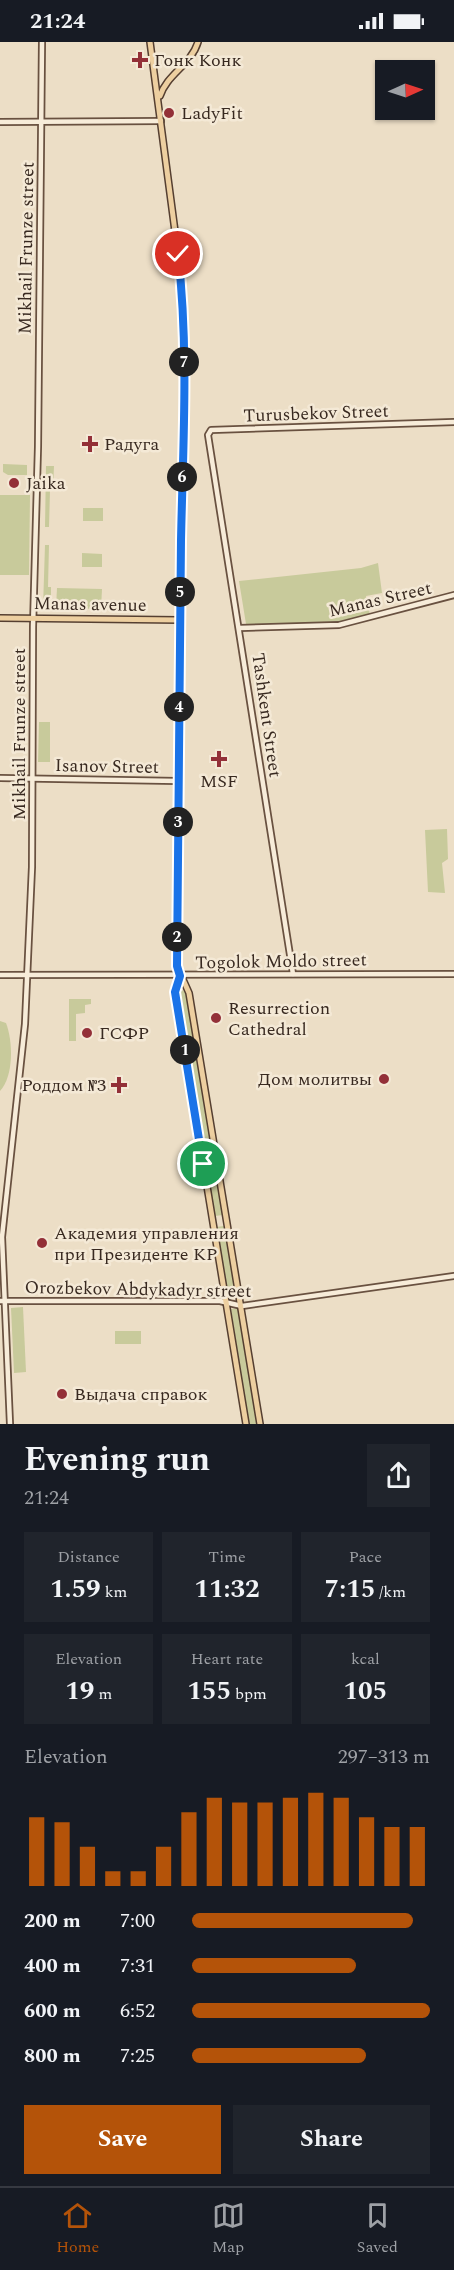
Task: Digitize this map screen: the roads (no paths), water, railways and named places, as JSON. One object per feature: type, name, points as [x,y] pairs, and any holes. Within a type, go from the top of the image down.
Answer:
[{"type":"main road","name":"Mikhail Frunze street","points":[[10,1424],[2,1300],[3,1223],[28,975],[42,42]]},
{"type":"main road","points":[[150,42],[183,306],[177,966],[188,990],[261,1424]]},
{"type":"main road","points":[[159,100],[166,83],[190,59],[198,42]]},
{"type":"main road","points":[[0,122],[161,121]]},
{"type":"main road","name":"Turusbekov Street","points":[[211,461],[208,435],[211,430],[454,422]]},
{"type":"main road","name":"Tashkent Street","points":[[211,461],[240,628],[293,974]]},
{"type":"main road","name":"Manas Street","points":[[240,628],[339,625],[454,595]]},
{"type":"main road","name":"Manas avenue","points":[[0,618],[180,620]]},
{"type":"main road","name":"Isanov Street","points":[[0,778],[178,781]]},
{"type":"main road","name":"Togolok Moldo street","points":[[0,975],[454,974]]},
{"type":"main road","points":[[180,976],[175,992],[246,1424]]},
{"type":"main road","name":"Orozbekov Abdykadyr street","points":[[2,1300],[227,1302],[242,1306],[454,1276]]},
{"type":"main road","points":[[0,1379],[8,1379]]},
{"type":"place","name":"Гонк Конк","points":[[140,60]]},
{"type":"place","name":"LadyFit","points":[[169,113]]},
{"type":"place","name":"Радуга","points":[[90,444]]},
{"type":"place","name":"Jaika","points":[[14,483]]},
{"type":"place","name":"MSF","points":[[219,759]]},
{"type":"place","name":"Resurrection Cathedral","points":[[216,1018]]},
{"type":"place","name":"ГСФР","points":[[87,1033]]},
{"type":"place","name":"Дом молитвы","points":[[384,1079]]},
{"type":"place","name":"Роддом №3","points":[[119,1085]]},
{"type":"place","name":"Академия управления при Президенте КР","points":[[42,1243]]},
{"type":"place","name":"Выдача справок","points":[[62,1394]]}]
